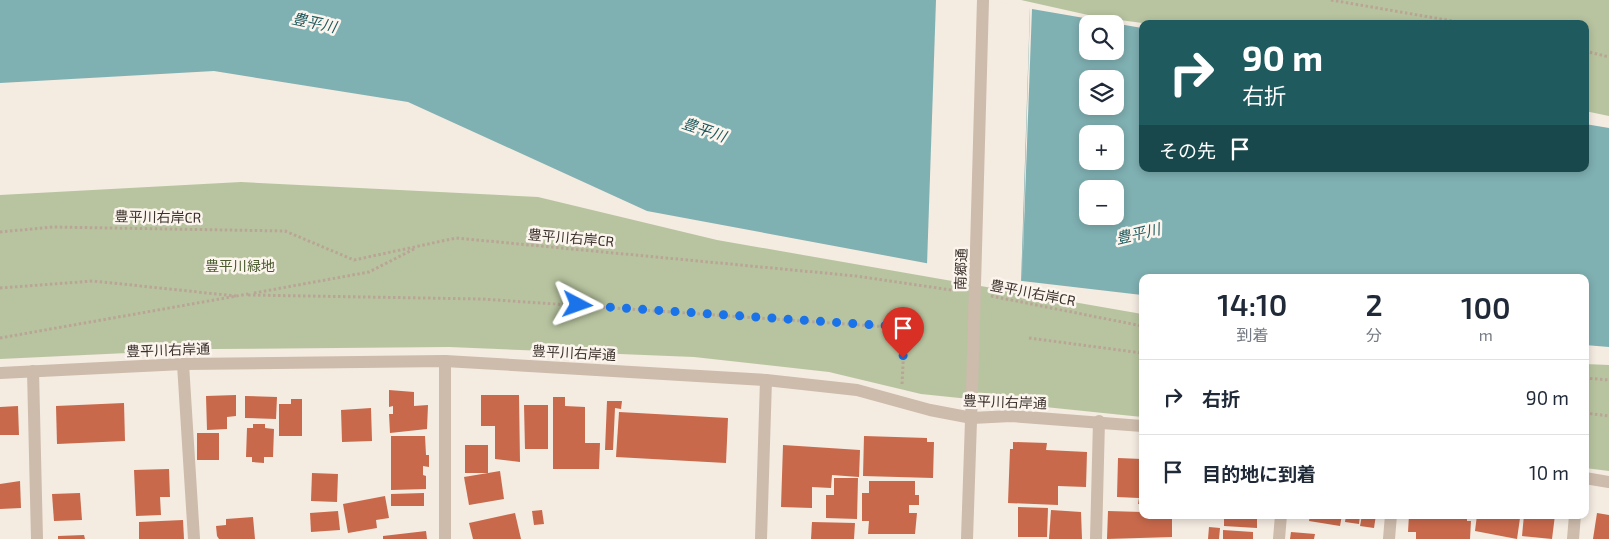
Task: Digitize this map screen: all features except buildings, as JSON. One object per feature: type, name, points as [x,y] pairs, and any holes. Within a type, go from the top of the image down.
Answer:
[{"type":"street","name":"南郷通","points":[[967,539],[984,0]]},
{"type":"street","name":"豊平川右岸通","points":[[0,373],[183,364],[445,360],[766,380],[857,390],[930,410],[972,418],[1011,416],[1099,421],[1139,426]]},
{"type":"street","points":[[445,360],[446,539]]},
{"type":"street","points":[[183,364],[194,539]]},
{"type":"street","points":[[33,371],[37,539]]},
{"type":"street","points":[[761,539],[766,380]]},
{"type":"street","points":[[1096,539],[1099,421]]},
{"type":"street","points":[[1589,479],[1609,482]]},
{"type":"street","points":[[1279,539],[1281,519]]},
{"type":"street","points":[[1389,539],[1391,519]]},
{"type":"street","points":[[1573,539],[1575,519]]},
{"type":"path","points":[[1331,0],[1447,20]]},
{"type":"path","points":[[1589,52],[1609,57]]},
{"type":"path","name":"豊平川右岸CR","points":[[0,232],[53,227],[285,231],[354,260],[456,238],[856,276],[960,292]]},
{"type":"path","points":[[0,338],[369,272],[421,246]]},
{"type":"path","points":[[0,288],[93,281],[240,296]]},
{"type":"path","points":[[248,294],[482,298],[918,329]]},
{"type":"path","name":"豊平川右岸CR","points":[[988,296],[1139,325]]},
{"type":"path","points":[[902,390],[905,327]]},
{"type":"path","points":[[1029,338],[1139,353]]},
{"type":"path","points":[[1589,378],[1609,380]]},
{"type":"path","points":[[1589,414],[1609,416]]},
{"type":"green space","points":[[1021,0],[1609,0],[1609,116],[1589,112],[1589,20],[1139,20],[1139,23],[1124,21],[1124,15],[1088,15]]},
{"type":"green space","name":"豊平川緑地","points":[[241,182],[538,197],[717,240],[1139,313],[1139,417],[921,394],[829,372],[694,357],[449,347],[212,349],[0,359],[0,195]]},
{"type":"green space","points":[[1589,364],[1609,365],[1609,471],[1589,468]]},
{"type":"water","name":"豊平川","points":[[0,0],[962,0],[1030,9],[1022,279],[1032,9],[1079,17],[1079,60],[1124,60],[1124,25],[1139,27],[1139,172],[1589,172],[1589,125],[1609,128],[1609,347],[1589,345],[1589,274],[1139,274],[1139,295],[1022,281],[647,211],[408,102],[214,71],[0,83]]},
{"type":"pier","points":[[936,0],[981,0],[1030,7],[1021,283],[927,265]]},
{"type":"route","points":[[578,305],[905,327],[903,358]]}]
